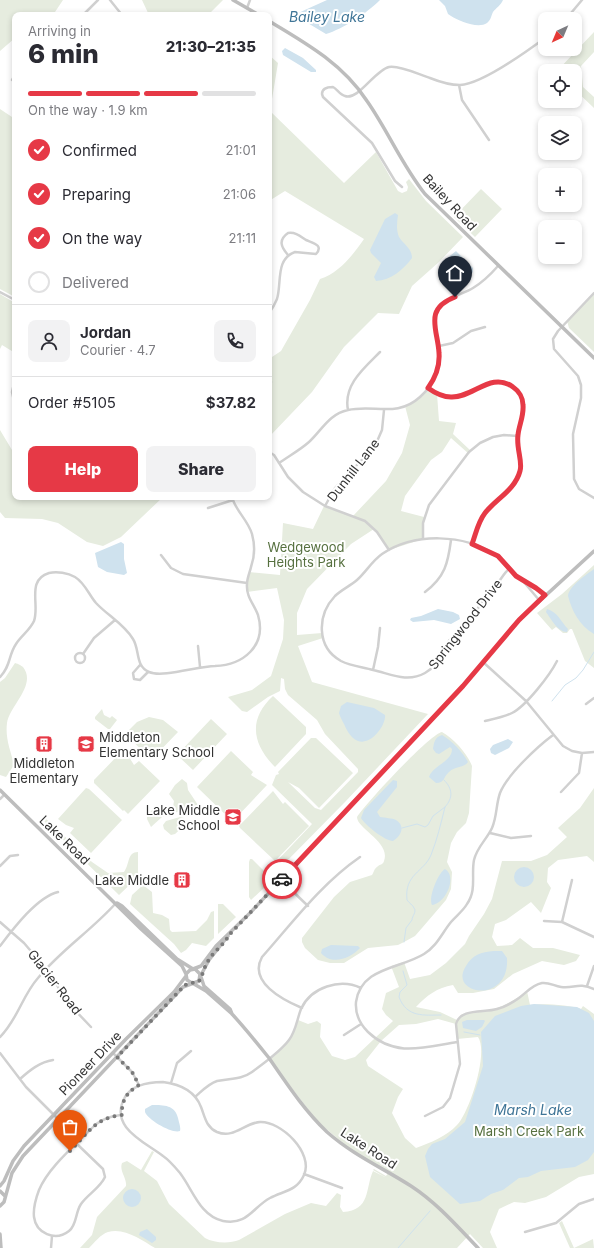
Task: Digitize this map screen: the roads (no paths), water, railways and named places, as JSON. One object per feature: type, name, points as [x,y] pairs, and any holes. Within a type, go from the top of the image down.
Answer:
[{"type":"street","points":[[86,12],[98,0]]},
{"type":"street","points":[[110,0],[120,12]]},
{"type":"street","points":[[233,0],[254,12]]},
{"type":"street","points":[[247,8],[250,0]]},
{"type":"street","points":[[572,12],[582,0]]},
{"type":"street","name":"Bailey Road","points":[[272,23],[322,53],[342,71],[359,90],[371,107],[408,170],[421,189],[435,205],[594,358]]},
{"type":"street","points":[[359,90],[378,72],[392,66],[443,83],[459,85],[474,82],[483,78],[538,43]]},
{"type":"street","points":[[459,85],[462,100],[489,140]]},
{"type":"street","name":"Bailey Road","points":[[359,90],[353,95],[347,97],[333,87],[327,87],[322,91],[323,97],[374,145],[394,180],[397,184],[402,186]]},
{"type":"street","points":[[272,308],[277,299],[282,265],[288,255],[298,251],[313,255],[318,251],[319,247],[297,234],[288,233],[283,237],[281,243],[288,255]]},
{"type":"street","points":[[279,463],[309,441],[330,418],[348,410],[384,410],[398,408],[410,404],[420,397],[428,388],[437,371],[439,346],[434,330],[434,321],[440,307],[450,298],[464,293],[480,283],[498,266]]},
{"type":"street","points":[[0,292],[12,298]]},
{"type":"street","points":[[594,293],[562,327],[553,339],[554,350],[578,376],[581,385],[581,398],[573,434],[574,479],[580,488],[594,498]]},
{"type":"street","points":[[439,346],[453,343],[471,331],[485,327]]},
{"type":"street","points":[[348,410],[347,399],[350,387],[365,367],[380,352]]},
{"type":"street","points":[[428,388],[437,394],[451,398],[466,394],[492,382],[508,384],[516,389],[523,401],[523,411],[517,447],[521,465],[520,474],[510,489],[484,515],[472,544]]},
{"type":"street","name":"Dunhill Lane","points":[[325,506],[335,488],[375,446],[382,430],[384,410]]},
{"type":"street","points":[[423,539],[423,523],[429,505],[469,452],[480,443],[492,437],[518,436]]},
{"type":"street","points":[[272,455],[298,488],[313,500],[325,506],[365,521],[377,532],[389,550]]},
{"type":"street","points":[[208,508],[229,500]]},
{"type":"street","points":[[0,676],[9,664],[16,644],[30,628],[34,620],[36,610],[35,589],[38,582],[44,575],[58,572],[76,578],[82,583],[96,603],[133,639],[140,665],[148,672],[160,675],[200,667],[231,664],[247,655],[254,646],[259,632],[259,620],[256,610],[249,598],[246,583],[254,557],[253,540],[248,524],[233,500]]},
{"type":"street","name":"Springwood Drive","points":[[510,569],[484,598],[469,622],[448,642],[439,660],[430,670],[417,677],[396,677],[349,664],[333,655],[323,640],[321,621],[325,610],[335,596],[356,580],[376,559],[403,543],[423,539],[451,540],[472,544],[498,556],[523,580],[545,595]]},
{"type":"street","points":[[425,592],[438,582],[443,574],[449,558],[451,540]]},
{"type":"street","points":[[229,935],[226,941],[209,960],[199,981],[192,984],[187,980],[186,975],[188,971],[201,966],[213,949],[229,935],[463,686],[519,620],[594,551]]},
{"type":"street","points":[[161,555],[171,568],[182,574],[246,583]]},
{"type":"street","name":"Springwood Drive","points":[[523,580],[539,600]]},
{"type":"street","points":[[83,654],[94,638],[115,620]]},
{"type":"street","points":[[373,670],[380,628]]},
{"type":"street","points":[[198,646],[200,667]]},
{"type":"street","points":[[485,721],[513,712],[526,701],[552,670],[557,661]]},
{"type":"street","points":[[483,662],[526,701],[553,735],[567,749],[582,753],[594,752]]},
{"type":"street","points":[[140,665],[133,673],[134,679],[140,680],[148,672]]},
{"type":"street","points":[[586,704],[594,698]]},
{"type":"street","points":[[457,1042],[408,1050],[398,1049],[375,1038],[361,1024],[356,1008],[361,988],[377,973],[418,957],[435,945],[471,898],[474,888],[473,866],[475,856],[490,833],[496,818],[498,799],[504,785],[540,746],[553,735]]},
{"type":"street","points":[[561,792],[579,773],[582,753]]},
{"type":"street","name":"Lake Road","points":[[0,790],[166,953],[182,966],[186,975]]},
{"type":"street","points":[[0,799],[4,795]]},
{"type":"street","points":[[490,833],[511,838],[531,836]]},
{"type":"street","points":[[0,866],[10,856],[18,854]]},
{"type":"street","points":[[302,1008],[286,1001],[274,993],[262,980],[258,968],[262,957],[329,882],[360,857]]},
{"type":"street","points":[[281,880],[308,906]]},
{"type":"street","points":[[562,922],[572,880]]},
{"type":"street","points":[[0,946],[38,904],[50,894],[58,892]]},
{"type":"street","points":[[0,1038],[14,1020],[34,983],[46,969],[68,948],[93,928],[116,903]]},
{"type":"street","name":"Lake Road","points":[[116,903],[122,906],[177,959],[193,969]]},
{"type":"street","points":[[544,921],[562,922],[594,937]]},
{"type":"street","name":"Glacier Road","points":[[0,922],[12,931],[54,977],[66,1001],[91,1027]]},
{"type":"street","points":[[587,986],[594,966]]},
{"type":"street","points":[[193,969],[198,971],[201,977]]},
{"type":"street","name":"Pioneer Drive","points":[[0,1186],[20,1151],[113,1053],[176,990],[186,975]]},
{"type":"street","name":"Lake Road","points":[[201,977],[204,986],[230,1009],[232,1014]]},
{"type":"street","points":[[195,1097],[206,1087],[215,1082],[236,1079],[248,1075],[269,1059],[289,1040],[294,1032],[302,1008],[315,993],[330,986],[342,983],[361,988]]},
{"type":"street","points":[[425,1116],[442,1107],[450,1098],[460,1064],[457,1042],[457,1020],[464,1013],[485,1012],[501,1008],[520,997],[532,987],[541,983],[560,986],[587,986],[594,989]]},
{"type":"street","name":"Lake Road","points":[[192,984],[206,991],[232,1014],[269,1059],[303,1106],[327,1131],[356,1154],[404,1182],[429,1199],[478,1248]]},
{"type":"street","name":"Pioneer Drive","points":[[1,1206],[11,1176],[20,1160],[184,986],[192,984]]},
{"type":"street","points":[[344,1035],[361,1024]]},
{"type":"street","points":[[171,1083],[177,1063],[191,1051]]},
{"type":"street","points":[[0,1053],[20,1079],[59,1119]]},
{"type":"street","points":[[113,1053],[132,1072],[139,1085]]},
{"type":"street","points":[[20,1079],[30,1070],[45,1062],[54,1060]]},
{"type":"street","points":[[157,1082],[171,1083],[185,1089],[195,1097],[206,1122],[212,1129],[219,1132],[232,1134],[260,1122],[270,1123],[286,1132],[304,1154],[306,1164],[304,1174],[295,1187],[288,1192],[271,1198],[247,1218],[238,1221],[223,1221],[208,1214],[202,1208],[180,1173],[163,1155],[130,1132],[124,1124],[122,1105],[126,1096],[139,1085],[157,1082]]},
{"type":"street","points":[[77,1144],[103,1169],[105,1176],[80,1206],[71,1229],[63,1235],[52,1236],[43,1232],[36,1225],[34,1215],[36,1200],[41,1187],[48,1175],[77,1144],[101,1120],[108,1117],[122,1115]]},
{"type":"street","points":[[304,1174],[342,1188]]},
{"type":"street","points":[[0,1191],[5,1197]]},
{"type":"street","points":[[525,1232],[556,1223],[579,1204],[594,1199]]},
{"type":"street","points":[[0,1210],[1,1206]]},
{"type":"street","points":[[0,1234],[1,1248]]},
{"type":"street","points":[[51,1248],[52,1236]]},
{"type":"water","name":"Bailey Lake","points":[[327,0],[380,0],[354,20],[333,32],[326,34],[296,16],[296,14]]},
{"type":"water","points":[[439,0],[503,0],[493,12],[487,23],[483,25],[474,25],[459,20],[448,14],[445,6]]},
{"type":"water","points":[[285,48],[303,58],[316,70],[316,72],[311,72],[283,55],[282,51]]},
{"type":"water","points":[[395,213],[398,215],[397,229],[399,237],[411,251],[412,258],[405,267],[396,274],[387,279],[376,281],[374,277],[381,263],[370,250],[385,219]]},
{"type":"water","points":[[456,251],[473,268],[473,272],[467,278],[459,274],[446,262],[446,259]]},
{"type":"water","points":[[121,542],[124,544],[124,559],[127,573],[124,575],[107,572],[98,567],[95,553]]},
{"type":"water","points":[[594,569],[594,634],[580,622],[568,596],[571,588]]},
{"type":"water","points":[[438,609],[453,612],[459,615],[460,619],[451,624],[434,620],[413,622],[410,620],[411,618],[421,616]]},
{"type":"water","points":[[547,609],[554,612],[568,629],[567,632],[561,630],[555,625],[546,612]]},
{"type":"water","points":[[347,702],[374,708],[385,715],[382,727],[371,739],[357,741],[350,735],[339,713],[341,706]]},
{"type":"water","points":[[442,735],[457,747],[468,762],[451,770],[441,782],[436,783],[429,777],[434,769],[449,757],[452,749],[450,747],[439,754],[433,749],[435,740]]},
{"type":"water","points":[[508,739],[513,742],[509,748],[495,755],[491,753],[490,749],[493,745]]},
{"type":"water","points":[[393,780],[397,781],[397,787],[377,812],[380,817],[394,819],[401,825],[402,828],[400,834],[393,841],[376,832],[361,818],[364,810]]},
{"type":"water","points":[[520,867],[528,867],[534,873],[534,881],[528,887],[520,887],[514,881],[514,873]]},
{"type":"water","points":[[445,869],[449,873],[450,878],[448,890],[441,900],[432,905],[431,897],[434,886],[439,875]]},
{"type":"water","points":[[331,945],[358,946],[360,948],[352,955],[336,960],[325,957],[321,953],[322,949]]},
{"type":"water","points":[[494,951],[502,951],[507,958],[505,973],[499,983],[490,989],[471,989],[465,984],[462,976],[468,962],[477,955]]},
{"type":"water","name":"Marsh Lake","points":[[534,1004],[577,1007],[589,1013],[594,1021],[594,1152],[588,1160],[575,1167],[541,1171],[528,1177],[519,1178],[503,1190],[491,1194],[480,1201],[460,1204],[430,1177],[425,1156],[432,1144],[445,1139],[465,1122],[483,1066],[481,1032],[495,1016],[521,1006]]},
{"type":"water","points":[[467,1020],[485,1021],[482,1027],[476,1031],[463,1028],[462,1022]]},
{"type":"water","points":[[152,1105],[172,1108],[177,1114],[180,1131],[161,1126],[151,1119],[145,1112],[145,1109]]},
{"type":"water","points":[[132,1189],[138,1192],[141,1198],[138,1204],[132,1207],[126,1204],[123,1198],[126,1192]]},
{"type":"water","points":[[147,1229],[156,1237],[156,1240],[152,1243],[139,1235],[140,1232]]},
{"type":"waterway","points":[[552,701],[565,685],[576,678],[583,670],[594,652]]},
{"type":"waterway","points":[[404,942],[406,928],[412,920],[415,911],[413,906],[407,900],[408,884],[415,874],[428,861],[431,855],[445,807],[451,797],[449,787],[444,780]]},
{"type":"waterway","points":[[402,828],[417,824],[425,827],[428,825],[433,816],[445,807]]},
{"type":"waterway","points":[[403,971],[407,985],[400,992],[399,997],[402,1004],[411,1012],[417,1014],[441,1015]]},
{"type":"waterway","points":[[464,1032],[480,1035]]},
{"type":"waterway","points":[[398,1248],[430,1211]]},
{"type":"place","name":"Middleton Elementary","points":[[44,744]]},
{"type":"place","name":"Middleton Elementary School","points":[[86,744]]},
{"type":"place","name":"Lake Middle School","points":[[233,817]]},
{"type":"place","name":"Lake Middle","points":[[182,880]]},
{"type":"park label","name":"Wedgewood Heights Park","points":[[306,554]]},
{"type":"park label","name":"Marsh Creek Park","points":[[529,1131]]}]
